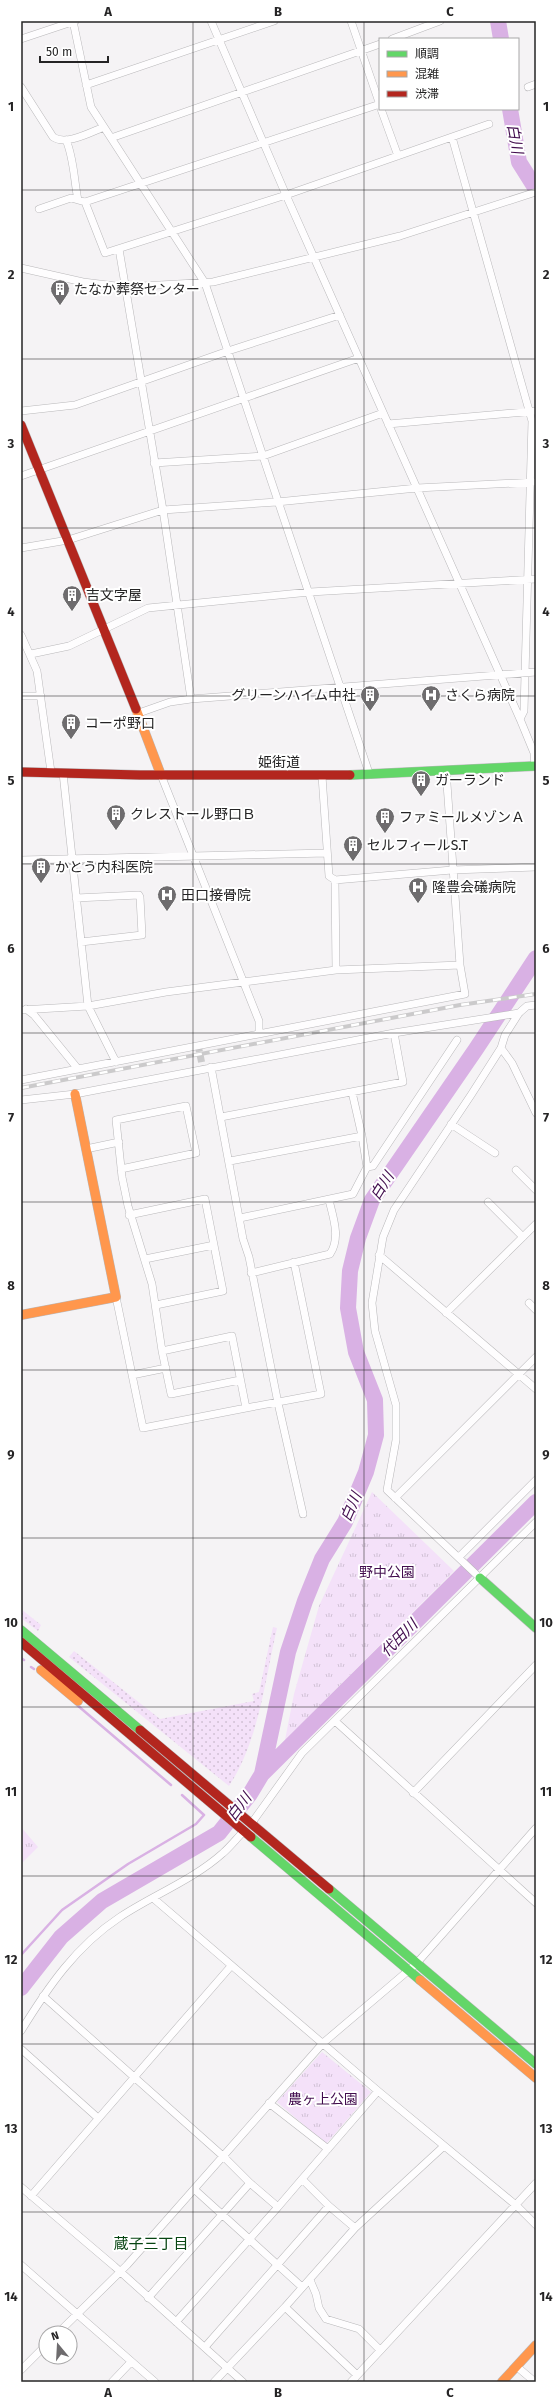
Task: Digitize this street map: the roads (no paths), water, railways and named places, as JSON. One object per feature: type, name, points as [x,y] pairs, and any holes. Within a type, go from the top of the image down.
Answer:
[{"type":"street","points":[[21,39],[74,21],[91,107],[205,283],[277,502],[310,592],[369,773]]},
{"type":"street","points":[[211,21],[313,257],[340,314],[520,719],[534,753],[535,766]]},
{"type":"street","points":[[86,85],[274,21]]},
{"type":"street","points":[[352,21],[379,101]]},
{"type":"street","points":[[395,38],[440,21]]},
{"type":"street","points":[[111,138],[379,44]]},
{"type":"street","points":[[528,87],[536,84]]},
{"type":"street","points":[[21,87],[53,137],[57,140],[66,140],[104,127]]},
{"type":"street","points":[[38,209],[71,198],[82,201],[140,184],[379,104]]},
{"type":"street","points":[[381,110],[398,156]]},
{"type":"street","points":[[66,140],[71,152],[72,168],[82,201],[105,253],[286,195],[489,124]]},
{"type":"street","points":[[452,137],[474,211],[507,336],[533,411],[532,579],[524,673],[524,711],[520,719]]},
{"type":"street","points":[[21,268],[83,282],[124,287],[205,283],[400,236],[536,192]]},
{"type":"street","points":[[119,249],[124,287],[142,382],[148,431],[163,510],[176,605],[192,699]]},
{"type":"street","points":[[21,411],[75,405],[228,351],[340,314]]},
{"type":"street","points":[[21,476],[359,358]]},
{"type":"street","points":[[388,424],[533,411]]},
{"type":"street","points":[[154,463],[263,456],[383,413]]},
{"type":"street","points":[[21,425],[105,630],[136,714],[242,982],[259,1021],[259,1033]]},
{"type":"street","points":[[21,548],[68,540],[163,510],[277,502],[417,488],[533,482]]},
{"type":"street","points":[[31,654],[69,646],[148,608],[310,592],[532,579]]},
{"type":"street","points":[[21,634],[31,654],[37,671],[51,772]]},
{"type":"street","points":[[136,714],[170,702],[192,699],[340,686],[536,672]]},
{"type":"street","points":[[21,696],[41,696]]},
{"type":"street","name":"姫街道","points":[[21,772],[322,776],[535,766]]},
{"type":"street","points":[[21,1080],[465,994],[460,965],[446,770]]},
{"type":"street","points":[[63,773],[88,1006],[116,1062]]},
{"type":"street","points":[[322,776],[329,876],[335,880],[452,870],[536,867]]},
{"type":"street","points":[[21,860],[327,853]]},
{"type":"street","points":[[335,880],[336,970]]},
{"type":"street","points":[[76,898],[139,895],[140,897],[142,935],[81,942]]},
{"type":"street","points":[[23,1009],[88,1006],[242,982],[336,970],[460,965]]},
{"type":"street","points":[[536,1005],[526,1006],[516,1014],[500,1048],[394,1210],[378,1255],[373,1290],[373,1321],[396,1405],[396,1440],[386,1486],[387,1490],[478,1576],[536,1628]]},
{"type":"street","points":[[23,1009],[78,1069]]},
{"type":"street","points":[[21,1100],[75,1094],[394,1033],[516,1014]]},
{"type":"street","points":[[221,1117],[403,1082],[394,1033]]},
{"type":"street","points":[[367,1167],[373,1166],[457,1040]]},
{"type":"street","points":[[500,1048],[512,1063],[536,1113]]},
{"type":"street","points":[[211,1067],[251,1272],[303,1514]]},
{"type":"street","points":[[240,1218],[353,1194],[367,1167],[352,1092]]},
{"type":"street","points":[[75,1094],[143,1428],[321,1394],[294,1262]]},
{"type":"street","points":[[528,1095],[536,1095]]},
{"type":"street","points":[[121,1168],[196,1153],[186,1106],[116,1120],[121,1168],[130,1215],[145,1259],[156,1305],[162,1351],[171,1394],[240,1380]]},
{"type":"street","points":[[451,1124],[495,1153]]},
{"type":"street","points":[[230,1161],[362,1136]]},
{"type":"street","points":[[86,1149],[119,1142]]},
{"type":"street","points":[[516,1170],[536,1190]]},
{"type":"street","points":[[130,1215],[205,1199],[223,1292],[156,1305]]},
{"type":"street","points":[[251,1272],[330,1254],[334,1248],[336,1234],[329,1200]]},
{"type":"street","points":[[488,1202],[523,1237]]},
{"type":"street","points":[[446,1313],[536,1224]]},
{"type":"street","points":[[145,1259],[214,1245]]},
{"type":"street","points":[[378,1255],[536,1390]]},
{"type":"street","points":[[21,1315],[116,1297]]},
{"type":"street","points":[[529,1303],[536,1310]]},
{"type":"street","points":[[162,1351],[232,1336],[246,1408]]},
{"type":"street","points":[[395,1498],[536,1357]]},
{"type":"street","points":[[132,1375],[166,1368]]},
{"type":"street","points":[[461,1559],[536,1480]]},
{"type":"street","points":[[248,1821],[302,1753],[478,1576],[536,1522]]},
{"type":"street","points":[[21,1630],[248,1821],[536,2078]]},
{"type":"street","points":[[21,1642],[219,1812],[412,1967],[536,2064]]},
{"type":"street","points":[[413,1793],[536,1665]]},
{"type":"street","points":[[40,1670],[91,1712],[130,1735]]},
{"type":"street","points":[[335,1721],[498,1871],[536,1903]]},
{"type":"street","points":[[66,2325],[120,2272],[224,2157],[269,2102],[323,2043],[412,1967],[536,1828]]},
{"type":"street","points":[[21,2031],[43,1996],[65,1966],[90,1940],[119,1917],[212,1862],[223,1853],[241,1829]]},
{"type":"street","points":[[152,1898],[378,2091],[517,2206],[536,2225]]},
{"type":"street","points":[[31,2196],[230,1966]]},
{"type":"street","points":[[43,1996],[224,2157],[250,2183],[278,2206]]},
{"type":"street","points":[[21,2049],[98,2118]]},
{"type":"street","points":[[176,2322],[378,2091]]},
{"type":"street","points":[[269,2102],[328,2149]]},
{"type":"street","points":[[214,2382],[310,2280],[354,2228],[444,2146]]},
{"type":"street","points":[[302,2179],[354,2228]]},
{"type":"street","points":[[148,2298],[250,2183]]},
{"type":"street","points":[[351,2382],[459,2265],[517,2206],[536,2183]]},
{"type":"street","points":[[21,2187],[120,2272],[243,2382]]},
{"type":"street","points":[[194,2189],[302,2287]]},
{"type":"street","points":[[205,2347],[329,2206]]},
{"type":"street","points":[[21,2266],[78,2314],[154,2382]]},
{"type":"street","points":[[310,2280],[316,2294],[319,2308],[326,2319],[359,2329],[380,2350]]},
{"type":"street","points":[[285,2307],[357,2375]]},
{"type":"street","points":[[502,2382],[536,2344]]},
{"type":"street","points":[[21,2370],[38,2353]]},
{"type":"street","points":[[112,2382],[131,2362]]},
{"type":"street","points":[[516,2366],[535,2382]]},
{"type":"waterway","name":"白川","points":[[498,21],[501,38]]},
{"type":"waterway","name":"白川","points":[[510,110],[519,162],[536,189]]},
{"type":"waterway","name":"白川","points":[[21,1988],[61,1937],[102,1901],[219,1833],[250,1794],[262,1774],[288,1652],[305,1601],[322,1559],[345,1522],[366,1472],[376,1435],[375,1400],[356,1352],[348,1308],[350,1271],[358,1238],[372,1200],[476,1049],[536,958]]},
{"type":"waterway","name":"代田川","points":[[262,1774],[536,1502]]},
{"type":"waterway","points":[[77,1705],[171,1785]]},
{"type":"waterway","points":[[21,1955],[62,1910],[128,1864],[196,1824],[204,1815],[182,1795]]},
{"type":"tunnel","points":[[198,1045],[203,1069]]},
{"type":"railway","points":[[21,1088],[460,1005],[536,994]]},
{"type":"place","name":"たなか葬祭センター","points":[[60,306]]},
{"type":"place","name":"吉文字屋","points":[[72,612]]},
{"type":"place","name":"グリーンハイム中社","points":[[370,712]]},
{"type":"place","name":"さくら病院","points":[[431,712]]},
{"type":"place","name":"コーポ野口","points":[[71,740]]},
{"type":"place","name":"ガーランド","points":[[421,797]]},
{"type":"place","name":"クレストール野口Ｂ","points":[[116,831]]},
{"type":"place","name":"ファミールメゾンＡ","points":[[385,834]]},
{"type":"place","name":"セルフィールS.T","points":[[353,862]]},
{"type":"place","name":"かとう内科医院","points":[[41,884]]},
{"type":"place","name":"隆豊会礒病院","points":[[418,904]]},
{"type":"place","name":"田口接骨院","points":[[167,912]]},
{"type":"district","name":"蔵子三丁目","points":[[151,2244]]},
{"type":"park label","name":"野中公園","points":[[387,1572]]},
{"type":"park label","name":"農ヶ上公園","points":[[323,2099]]}]
